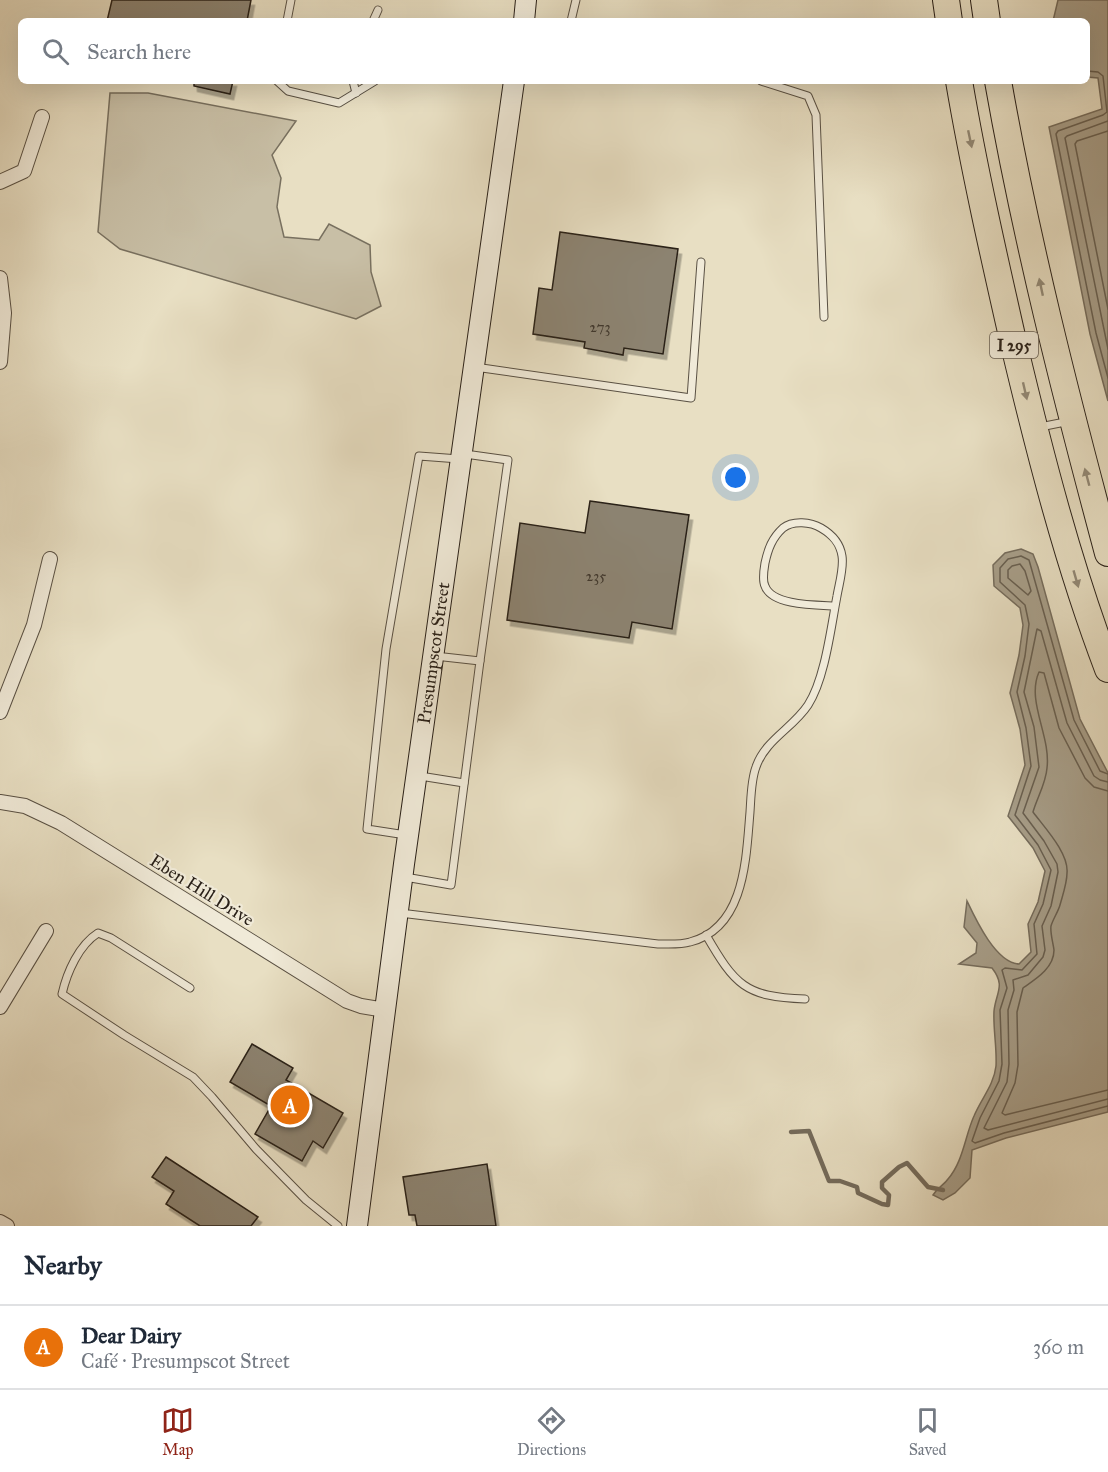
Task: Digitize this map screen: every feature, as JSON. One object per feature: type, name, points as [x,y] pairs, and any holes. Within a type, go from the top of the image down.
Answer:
[{"type":"highway","points":[[946,0],[949,18]]},
{"type":"highway","points":[[984,0],[987,18]]},
{"type":"highway","name":"I 295","points":[[960,84],[1000,282],[1034,428],[1084,606],[1108,669]]},
{"type":"highway","name":"I 295","points":[[999,84],[1021,201],[1072,421],[1108,553]]},
{"type":"street","points":[[524,18],[526,0]]},
{"type":"street","name":"Presumpscot Street","points":[[357,1226],[408,836],[514,84]]},
{"type":"street","points":[[0,182],[24,171],[42,117]]},
{"type":"street","points":[[0,278],[4,313],[0,362]]},
{"type":"street","points":[[0,712],[34,626],[50,559]]},
{"type":"street","name":"Eben Hill Drive","points":[[0,802],[25,806],[61,823],[347,1001],[385,1010]]},
{"type":"street","points":[[0,1007],[46,931]]},
{"type":"street","points":[[0,1222],[7,1226]]},
{"type":"lane","points":[[288,18],[291,0]]},
{"type":"lane","points":[[572,18],[576,0]]},
{"type":"lane","points":[[374,18],[378,10]]},
{"type":"lane","points":[[280,84],[288,91],[339,103],[370,84]]},
{"type":"lane","points":[[354,84],[356,93]]},
{"type":"lane","points":[[770,84],[808,96],[816,115],[824,317]]},
{"type":"lane","points":[[475,367],[691,398],[701,262]]},
{"type":"lane","points":[[1034,428],[1072,421]]},
{"type":"lane","points":[[403,877],[451,885],[508,460],[462,456],[419,456],[386,650],[367,829],[408,836]]},
{"type":"lane","points":[[398,913],[658,944],[689,943],[714,931],[729,914],[741,884],[755,768],[765,748],[808,705],[823,666],[835,606],[843,558],[838,541],[820,527],[803,522],[785,526],[769,543],[764,585],[772,597],[835,606]]},
{"type":"lane","points":[[434,656],[480,661]]},
{"type":"lane","points":[[417,776],[464,783]]},
{"type":"lane","points":[[190,988],[111,938],[98,933],[87,940],[68,975],[62,994],[193,1077],[256,1149],[306,1200],[338,1226]]},
{"type":"lane","points":[[706,935],[720,959],[740,984],[751,991],[765,995],[805,999]]},
{"type":"shaded area","points":[[110,93],[148,93],[296,121],[272,155],[281,178],[277,207],[284,237],[319,240],[329,224],[370,245],[371,272],[381,306],[356,319],[120,249],[98,232]]},
{"type":"water","points":[[1058,0],[1108,0],[1108,401],[1090,334],[1049,127],[1102,109],[1098,78],[1090,77],[1090,18],[1054,18]]},
{"type":"water","points":[[1021,549],[1033,554],[1080,719],[1108,773],[1108,1112],[1006,1138],[972,1150],[970,1178],[955,1193],[943,1200],[933,1195],[957,1165],[971,1124],[990,1086],[996,1066],[994,1011],[999,980],[992,968],[959,964],[976,953],[977,943],[964,927],[967,901],[981,929],[995,949],[1011,962],[1019,964],[1031,952],[1028,924],[1038,902],[1045,871],[1033,848],[1008,816],[1025,765],[1020,729],[1010,693],[1023,625],[1020,608],[994,586],[993,565],[1005,553]]},
{"type":"building","points":[[112,0],[251,0],[248,18],[108,18]]},
{"type":"building","points":[[194,84],[232,84],[230,94],[194,86]]},
{"type":"building","points":[[560,232],[678,249],[663,354],[624,348],[623,355],[584,348],[585,342],[533,334],[539,288],[552,290]]},
{"type":"building","points":[[590,501],[689,515],[672,629],[632,622],[629,638],[507,620],[520,523],[585,533]]},
{"type":"building","points":[[252,1044],[293,1068],[286,1080],[343,1113],[323,1148],[313,1141],[302,1161],[255,1134],[271,1106],[230,1082]]},
{"type":"building","points":[[166,1157],[258,1217],[251,1226],[200,1226],[166,1204],[174,1191],[152,1177]]},
{"type":"building","points":[[487,1164],[496,1226],[417,1226],[415,1215],[409,1215],[403,1177]]},
{"type":"waterway","points":[[791,1132],[809,1131],[829,1181],[840,1181],[857,1187],[858,1193],[882,1204],[888,1205],[889,1195],[882,1188],[882,1182],[907,1163],[928,1187],[943,1190]]},
{"type":"place","name":"Dear Dairy","points":[[290,1105]]}]
